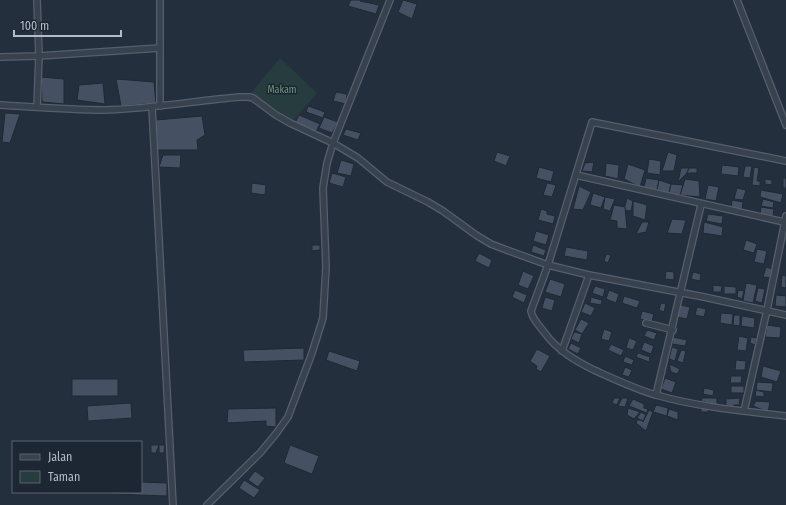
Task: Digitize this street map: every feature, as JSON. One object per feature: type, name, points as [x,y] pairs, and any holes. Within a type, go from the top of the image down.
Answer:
[{"type":"street","points":[[36,0],[39,56],[38,107]]},
{"type":"street","points":[[160,0],[160,106]]},
{"type":"street","points":[[207,505],[260,453],[288,417],[312,353],[323,318],[326,267],[323,188],[327,163],[333,143],[390,0]]},
{"type":"street","points":[[737,0],[786,125]]},
{"type":"street","points":[[0,57],[160,48]]},
{"type":"street","points":[[0,105],[103,110],[152,107],[233,97],[249,97],[290,123],[333,143],[358,158],[386,182],[428,202],[486,241],[504,249],[548,265],[589,275],[680,292],[786,315]]},
{"type":"street","points":[[152,107],[173,505]]},
{"type":"street","points":[[786,160],[592,122],[548,265],[531,311],[532,317],[548,337],[562,351],[609,377],[656,395],[744,411],[786,416]]},
{"type":"street","points":[[576,175],[784,222]]},
{"type":"street","points":[[656,395],[701,204]]},
{"type":"street","points":[[744,411],[767,310],[786,216]]},
{"type":"street","points":[[562,351],[589,275]]},
{"type":"street","points":[[646,323],[672,330]]},
{"type":"green space","name":"Makam","points":[[280,58],[317,93],[293,121],[251,93]]},
{"type":"building","points":[[351,0],[360,0],[379,5],[376,14],[348,6]]},
{"type":"building","points":[[403,0],[417,4],[412,19],[398,12]]},
{"type":"building","points":[[41,77],[64,79],[64,104],[42,102]]},
{"type":"building","points":[[116,79],[154,82],[156,103],[121,106]]},
{"type":"building","points":[[103,83],[105,104],[77,100],[79,85]]},
{"type":"building","points":[[336,92],[347,94],[346,104],[333,101]]},
{"type":"building","points":[[308,106],[325,112],[323,118],[306,112]]},
{"type":"building","points":[[5,113],[20,114],[10,143],[2,142]]},
{"type":"building","points":[[299,115],[320,124],[315,133],[295,123]]},
{"type":"building","points":[[202,116],[205,135],[197,140],[198,150],[157,150],[156,120]]},
{"type":"building","points":[[324,117],[338,122],[332,133],[319,128]]},
{"type":"building","points":[[346,129],[361,133],[358,140],[343,135]]},
{"type":"building","points":[[497,152],[510,156],[506,166],[494,161]]},
{"type":"building","points":[[668,152],[677,155],[674,171],[662,171]]},
{"type":"building","points":[[163,155],[181,155],[180,168],[159,167]]},
{"type":"building","points":[[649,159],[661,161],[660,175],[647,173]]},
{"type":"building","points":[[341,160],[354,164],[351,176],[337,173]]},
{"type":"building","points":[[594,162],[592,172],[582,171],[585,163]]},
{"type":"building","points":[[606,163],[619,165],[618,179],[605,176]]},
{"type":"building","points":[[628,164],[645,170],[640,187],[624,179]]},
{"type":"building","points":[[722,165],[739,167],[738,176],[721,174]]},
{"type":"building","points":[[745,166],[752,166],[750,178],[743,177]]},
{"type":"building","points":[[539,167],[554,171],[551,182],[536,178]]},
{"type":"building","points":[[754,167],[759,168],[757,181],[760,181],[760,186],[752,185]]},
{"type":"building","points":[[681,168],[689,168],[687,173],[678,182]]},
{"type":"building","points":[[689,168],[697,168],[697,173],[687,173]]},
{"type":"building","points":[[332,173],[346,177],[343,187],[329,183]]},
{"type":"building","points":[[646,178],[659,180],[657,190],[644,187]]},
{"type":"building","points":[[783,178],[786,178],[786,188],[783,188]]},
{"type":"building","points":[[685,179],[699,181],[700,197],[680,195]]},
{"type":"building","points":[[765,179],[772,180],[772,185],[765,184]]},
{"type":"building","points":[[659,180],[671,184],[669,193],[657,190]]},
{"type":"building","points":[[252,183],[266,185],[265,195],[251,193]]},
{"type":"building","points":[[547,183],[556,185],[552,197],[543,195]]},
{"type":"building","points":[[671,184],[683,185],[680,195],[669,193]]},
{"type":"building","points":[[708,185],[719,187],[716,201],[705,199]]},
{"type":"building","points":[[579,186],[591,192],[583,210],[573,209]]},
{"type":"building","points":[[737,188],[746,190],[743,200],[734,199]]},
{"type":"building","points":[[761,190],[783,194],[781,203],[760,197]]},
{"type":"building","points":[[593,193],[605,197],[601,208],[590,205]]},
{"type":"building","points":[[605,197],[615,199],[610,211],[603,209]]},
{"type":"building","points":[[627,198],[633,201],[631,211],[624,210]]},
{"type":"building","points":[[763,199],[774,202],[773,208],[761,206]]},
{"type":"building","points":[[732,200],[743,202],[742,210],[731,208]]},
{"type":"building","points":[[633,201],[647,205],[645,220],[633,216]]},
{"type":"building","points":[[614,205],[625,207],[627,229],[617,228],[617,221],[610,220]]},
{"type":"building","points":[[761,207],[774,209],[773,216],[760,214]]},
{"type":"building","points":[[541,209],[547,211],[547,214],[555,216],[553,224],[538,220]]},
{"type":"building","points":[[708,214],[723,216],[722,224],[706,221]]},
{"type":"building","points":[[672,219],[686,220],[682,234],[667,233]]},
{"type":"building","points":[[642,222],[649,222],[646,232],[636,234]]},
{"type":"building","points":[[704,222],[723,227],[722,236],[703,233]]},
{"type":"building","points":[[536,231],[549,235],[546,245],[533,241]]},
{"type":"building","points":[[746,240],[757,244],[754,253],[743,250]]},
{"type":"building","points":[[312,245],[320,245],[320,250],[312,251]]},
{"type":"building","points":[[533,245],[546,250],[544,256],[531,252]]},
{"type":"building","points":[[566,247],[588,251],[587,260],[564,256]]},
{"type":"building","points":[[757,249],[767,251],[764,264],[754,262]]},
{"type":"building","points":[[479,253],[492,260],[489,268],[475,261]]},
{"type":"building","points":[[606,254],[611,255],[608,263],[604,261]]},
{"type":"building","points":[[766,267],[772,269],[770,278],[763,277]]},
{"type":"building","points":[[523,271],[534,276],[528,289],[518,285]]},
{"type":"building","points":[[666,271],[674,272],[674,280],[665,279]]},
{"type":"building","points":[[693,272],[701,274],[700,281],[691,279]]},
{"type":"building","points":[[782,275],[786,276],[786,288],[781,287]]},
{"type":"building","points":[[550,279],[565,284],[561,297],[545,292]]},
{"type":"building","points":[[746,283],[757,285],[753,303],[743,301]]},
{"type":"building","points":[[713,285],[722,286],[721,292],[713,292]]},
{"type":"building","points":[[595,286],[605,289],[603,297],[592,293]]},
{"type":"building","points":[[724,286],[736,287],[736,294],[724,294]]},
{"type":"building","points":[[758,288],[765,289],[762,303],[755,301]]},
{"type":"building","points":[[515,290],[527,295],[524,303],[512,297]]},
{"type":"building","points":[[609,290],[619,294],[616,303],[606,299]]},
{"type":"building","points":[[738,290],[744,291],[742,299],[737,297]]},
{"type":"building","points":[[776,295],[786,296],[786,307],[775,306]]},
{"type":"building","points":[[624,296],[640,301],[637,308],[622,303]]},
{"type":"building","points":[[545,297],[555,300],[552,311],[542,308]]},
{"type":"building","points":[[591,297],[602,300],[601,305],[590,303]]},
{"type":"building","points":[[585,303],[595,308],[591,316],[581,312]]},
{"type":"building","points":[[661,303],[666,304],[664,312],[659,310]]},
{"type":"building","points":[[680,305],[690,307],[687,319],[677,317]]},
{"type":"building","points":[[697,307],[706,309],[704,317],[695,315]]},
{"type":"building","points":[[642,311],[654,314],[652,321],[640,319]]},
{"type":"building","points":[[721,313],[733,314],[732,325],[720,323]]},
{"type":"building","points":[[734,315],[740,315],[740,326],[733,325]]},
{"type":"building","points":[[742,316],[755,318],[754,328],[741,326]]},
{"type":"building","points":[[581,319],[589,323],[582,334],[575,330]]},
{"type":"building","points":[[767,325],[781,327],[780,338],[765,337]]},
{"type":"building","points":[[604,329],[612,332],[609,341],[601,339]]},
{"type":"building","points":[[647,330],[657,333],[654,340],[644,336]]},
{"type":"building","points":[[574,332],[582,334],[579,343],[571,339]]},
{"type":"building","points":[[739,336],[748,338],[746,351],[737,350]]},
{"type":"building","points":[[673,337],[687,340],[685,346],[672,344]]},
{"type":"building","points":[[751,337],[757,338],[755,345],[750,343]]},
{"type":"building","points":[[629,338],[637,341],[633,350],[626,348]]},
{"type":"building","points":[[644,342],[654,346],[651,354],[641,350]]},
{"type":"building","points":[[571,343],[581,348],[578,354],[568,349]]},
{"type":"building","points":[[611,344],[624,350],[621,356],[608,350]]},
{"type":"building","points":[[672,347],[678,349],[675,361],[669,359]]},
{"type":"building","points":[[304,348],[304,360],[244,362],[243,350]]},
{"type":"building","points":[[537,349],[550,356],[541,372],[536,369],[537,366],[530,361]]},
{"type":"building","points":[[681,350],[686,351],[683,363],[677,361]]},
{"type":"building","points":[[329,351],[360,361],[357,371],[326,360]]},
{"type":"building","points":[[638,353],[650,357],[649,362],[636,357]]},
{"type":"building","points":[[625,356],[634,360],[632,365],[623,362]]},
{"type":"building","points":[[736,360],[746,361],[745,370],[735,370]]},
{"type":"building","points":[[669,364],[680,369],[677,374],[671,372]]},
{"type":"building","points":[[763,366],[781,371],[777,382],[761,377]]},
{"type":"building","points":[[625,367],[632,370],[629,377],[622,375]]},
{"type":"building","points":[[731,376],[742,376],[741,383],[730,383]]},
{"type":"building","points":[[665,378],[676,382],[672,393],[661,389]]},
{"type":"building","points":[[72,379],[118,379],[118,396],[72,396]]},
{"type":"building","points":[[757,382],[773,383],[772,392],[756,390]]},
{"type":"building","points":[[731,386],[744,386],[744,393],[731,393]]},
{"type":"building","points":[[704,388],[714,390],[713,396],[703,394]]},
{"type":"building","points":[[756,390],[764,392],[764,397],[755,396]]},
{"type":"building","points":[[614,398],[620,398],[617,405],[612,403]]},
{"type":"building","points":[[622,398],[628,398],[625,407],[618,406]]},
{"type":"building","points":[[702,398],[717,398],[717,405],[701,401]]},
{"type":"building","points":[[740,398],[739,405],[734,405],[733,408],[726,405],[726,399]]},
{"type":"building","points":[[633,399],[644,404],[644,408],[648,409],[647,413],[629,406]]},
{"type":"building","points":[[756,401],[770,402],[768,412],[753,406]]},
{"type":"building","points":[[131,403],[132,418],[88,421],[87,406]]},
{"type":"building","points":[[656,405],[668,408],[667,416],[653,412]]},
{"type":"building","points":[[703,406],[709,408],[708,412],[700,412]]},
{"type":"building","points":[[276,408],[276,427],[266,426],[266,421],[227,423],[228,409]]},
{"type":"building","points":[[628,408],[640,412],[634,419],[627,415]]},
{"type":"building","points":[[669,409],[678,412],[678,420],[667,416]]},
{"type":"building","points":[[649,410],[653,412],[646,431],[636,423],[637,420],[641,420],[643,422]]},
{"type":"building","points":[[641,412],[646,415],[643,421],[637,418]]},
{"type":"building","points":[[151,445],[159,445],[156,453],[151,453]]},
{"type":"building","points":[[159,445],[165,445],[164,453],[159,453]]},
{"type":"building","points":[[290,445],[319,456],[312,474],[284,463]]},
{"type":"building","points":[[255,471],[265,478],[258,487],[248,480]]},
{"type":"building","points":[[244,480],[260,490],[254,498],[239,488]]},
{"type":"building","points":[[142,482],[167,483],[167,496],[111,494],[142,493]]}]
